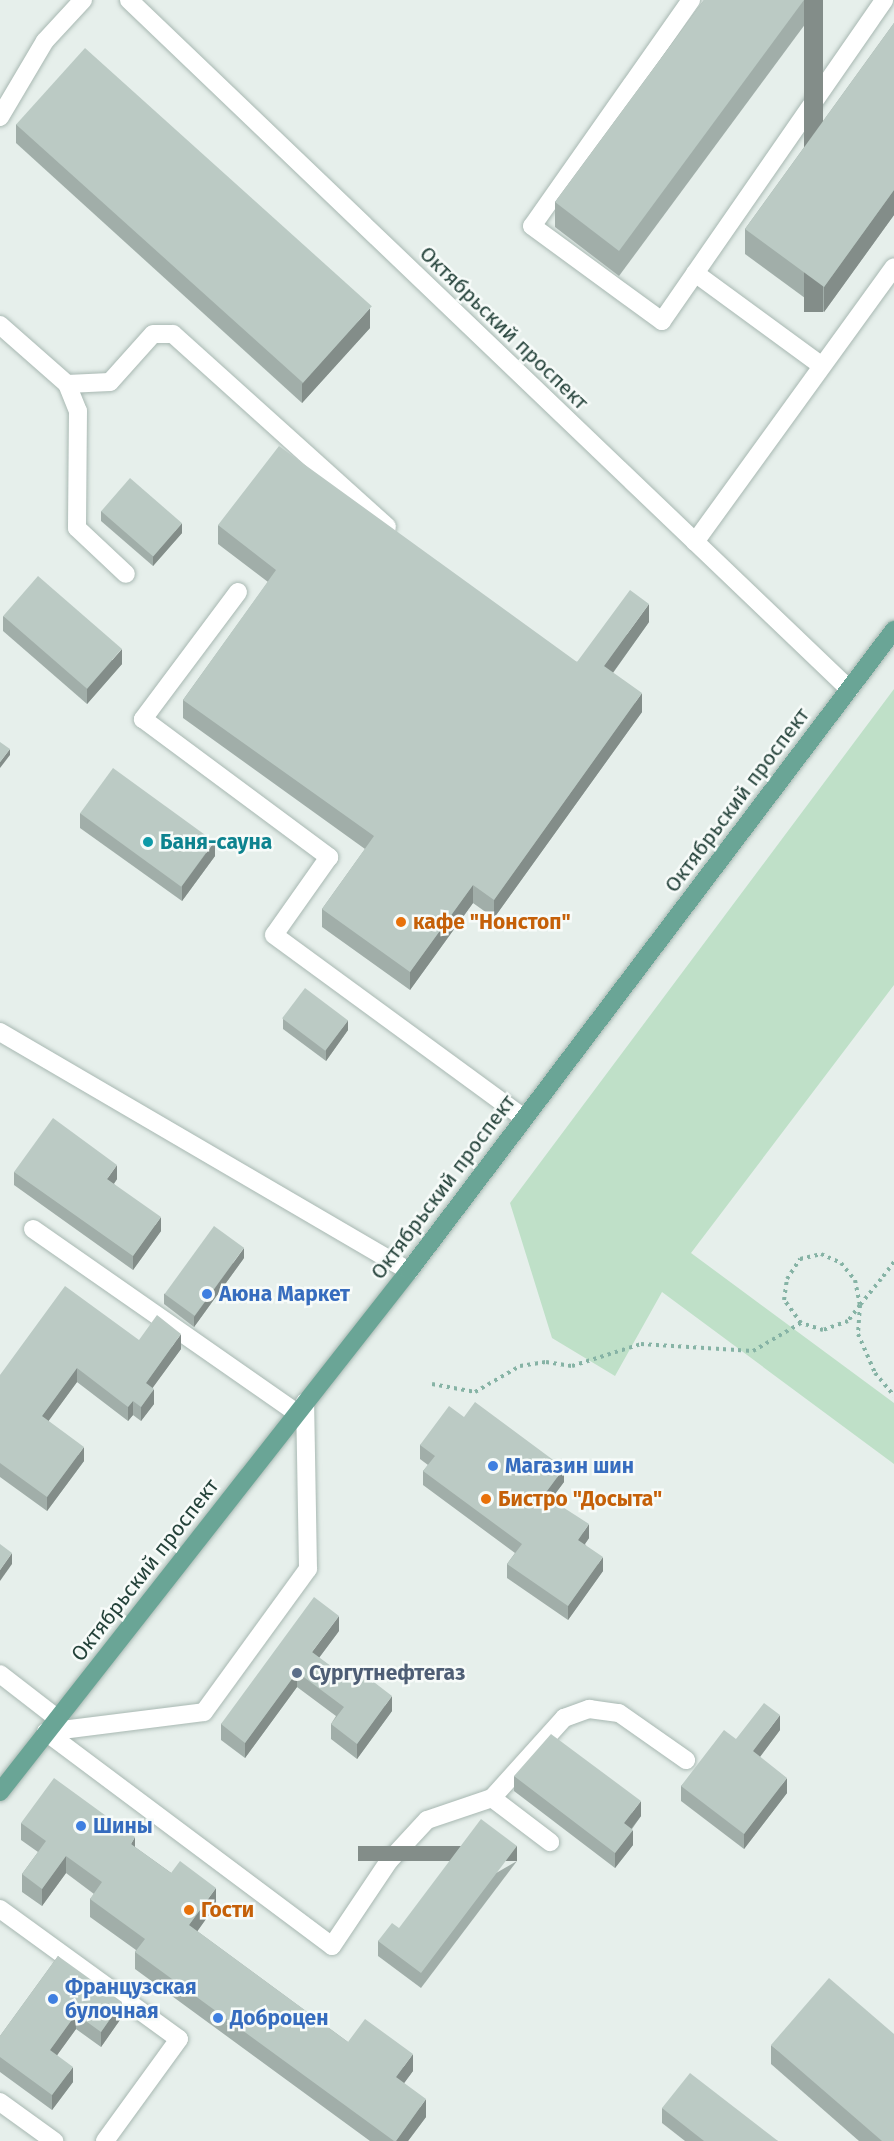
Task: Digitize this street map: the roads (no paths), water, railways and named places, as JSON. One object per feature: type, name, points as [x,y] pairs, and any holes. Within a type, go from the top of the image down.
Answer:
[{"type":"main road","name":"Октябрьский проспект","points":[[0,1792],[408,1271],[894,630]]},
{"type":"street","points":[[0,117],[45,41],[83,0]]},
{"type":"street","name":"Октябрьский проспект","points":[[129,0],[849,689]]},
{"type":"street","points":[[691,0],[532,226],[662,321],[884,0]]},
{"type":"street","points":[[695,542],[894,267]]},
{"type":"street","points":[[695,273],[822,366]]},
{"type":"street","points":[[0,325],[67,384],[78,411],[77,528],[126,574]]},
{"type":"street","points":[[67,384],[110,382],[153,334],[173,334],[391,531]]},
{"type":"street","points":[[238,592],[143,719],[329,857],[274,935],[524,1118]]},
{"type":"street","points":[[0,1032],[408,1271]]},
{"type":"street","points":[[33,1229],[301,1408],[308,1569],[204,1712],[52,1725]]},
{"type":"street","points":[[0,1674],[52,1725],[332,1946],[389,1861],[427,1820],[492,1797],[564,1718],[589,1709],[619,1713],[686,1760]]},
{"type":"street","points":[[492,1797],[550,1842]]},
{"type":"street","points":[[0,1909],[179,2039],[105,2141]]},
{"type":"street","points":[[0,2102],[54,2141]]},
{"type":"place","name":"Баня-сауна","points":[[148,842]]},
{"type":"place","name":"кафе \"Нонстоп\"","points":[[401,922]]},
{"type":"place","name":"Аюна Маркет","points":[[207,1294]]},
{"type":"place","name":"Магазин шин","points":[[493,1466]]},
{"type":"place","name":"Бистро \"Досыта\"","points":[[486,1499]]},
{"type":"place","name":"Сургутнефтегаз","points":[[297,1673]]},
{"type":"place","name":"Шины","points":[[81,1826]]},
{"type":"place","name":"Гости","points":[[189,1910]]},
{"type":"place","name":"Французская булочная","points":[[53,1999]]},
{"type":"place","name":"Доброцен","points":[[218,2018]]}]
